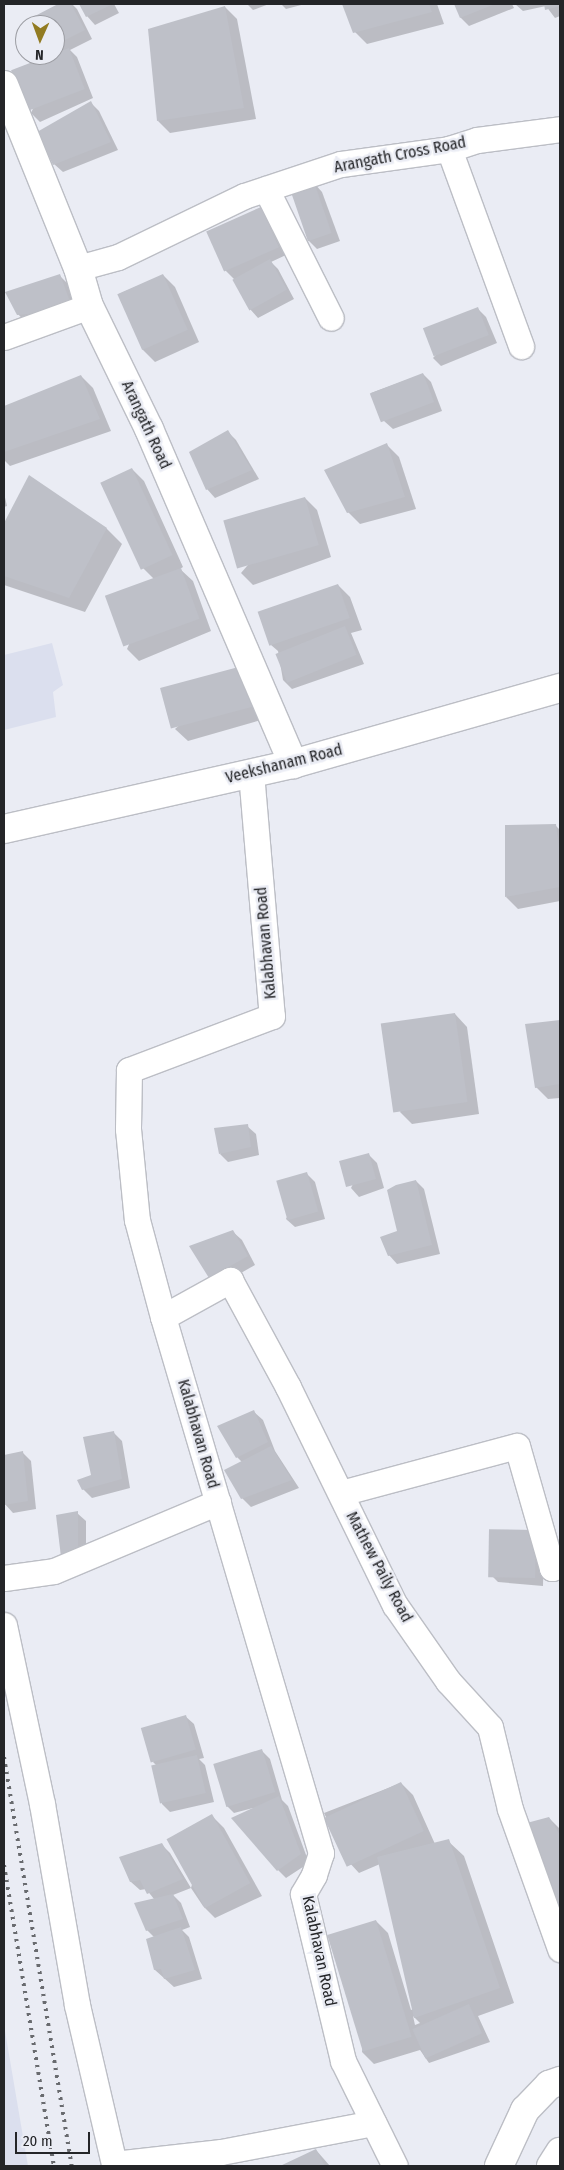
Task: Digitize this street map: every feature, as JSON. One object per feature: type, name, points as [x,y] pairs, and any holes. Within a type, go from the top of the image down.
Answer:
[{"type":"street","name":"Arangath Road","points":[[4,85],[13,128],[78,268],[89,306],[149,429],[293,764]]},
{"type":"street","name":"Arangath Cross Road","points":[[78,268],[118,257],[244,196],[341,164],[449,148],[477,140],[560,129]]},
{"type":"street","points":[[449,148],[521,346]]},
{"type":"street","points":[[266,189],[331,318]]},
{"type":"street","points":[[4,338],[89,306]]},
{"type":"street","name":"Veekshanam Road","points":[[4,828],[293,764],[560,688]]},
{"type":"street","name":"Kalabhavan Road","points":[[251,773],[272,1016],[129,1070],[128,1130],[137,1220],[163,1317],[320,1853],[314,1875],[303,1894],[343,2061],[395,2166]]},
{"type":"street","name":"Mathew Paily Road","points":[[163,1317],[230,1280],[341,1493],[395,1605],[448,1681],[490,1727],[510,1808],[560,1949]]},
{"type":"street","points":[[341,1493],[517,1446],[552,1568],[560,1565]]},
{"type":"street","points":[[4,1578],[54,1571],[218,1502]]},
{"type":"street","points":[[4,1625],[42,1804],[77,2005],[114,2164],[221,2152],[373,2123]]},
{"type":"street","points":[[499,2166],[525,2110],[549,2085],[560,2081]]},
{"type":"street","points":[[551,2166],[560,2152]]},
{"type":"shaded area","points":[[52,643],[63,685],[53,692],[56,717],[4,730],[4,655]]},
{"type":"shaded area","points":[[4,2025],[28,2166],[4,2166]]},
{"type":"building","points":[[58,4],[71,4],[85,30],[65,40],[65,15],[37,15]]},
{"type":"building","points":[[79,4],[113,4],[86,17]]},
{"type":"building","points":[[342,4],[429,4],[432,12],[353,33]]},
{"type":"building","points":[[454,4],[495,4],[460,18]]},
{"type":"building","points":[[544,4],[560,4],[560,6],[545,10]]},
{"type":"building","points":[[225,6],[244,108],[157,121],[148,29]]},
{"type":"building","points":[[69,48],[85,89],[27,111],[11,70],[25,65],[65,65],[65,50]]},
{"type":"building","points":[[91,101],[111,142],[53,165],[37,132]]},
{"type":"building","points":[[314,182],[332,233],[308,241],[290,190]]},
{"type":"building","points":[[261,207],[279,247],[224,272],[206,231]]},
{"type":"building","points":[[270,259],[287,290],[249,310],[232,280]]},
{"type":"building","points":[[60,274],[73,310],[17,315],[5,292]]},
{"type":"building","points":[[163,274],[188,330],[142,350],[117,294]]},
{"type":"building","points":[[478,307],[489,335],[434,356],[423,328]]},
{"type":"building","points":[[423,373],[434,402],[381,422],[370,393]]},
{"type":"building","points":[[81,375],[100,419],[4,452],[4,406]]},
{"type":"building","points":[[228,430],[252,470],[206,490],[189,452]]},
{"type":"building","points":[[387,443],[405,497],[347,513],[324,470]]},
{"type":"building","points":[[132,468],[173,555],[141,570],[100,483]]},
{"type":"building","points":[[29,475],[107,528],[69,598],[4,576],[4,523]]},
{"type":"building","points":[[305,497],[319,545],[237,568],[223,520]]},
{"type":"building","points":[[181,568],[199,619],[123,646],[105,596]]},
{"type":"building","points":[[338,584],[350,618],[269,646],[258,612]]},
{"type":"building","points":[[345,626],[357,655],[287,683],[275,654]]},
{"type":"building","points":[[246,665],[257,706],[171,729],[160,688]]},
{"type":"building","points":[[556,824],[560,854],[560,887],[505,897],[505,825]]},
{"type":"building","points":[[455,1013],[468,1102],[393,1113],[381,1023]]},
{"type":"building","points":[[560,1020],[560,1084],[535,1088],[525,1024]]},
{"type":"building","points":[[248,1124],[251,1147],[219,1154],[214,1128]]},
{"type":"building","points":[[369,1153],[376,1179],[346,1187],[339,1161]]},
{"type":"building","points":[[307,1172],[318,1211],[288,1220],[276,1181]]},
{"type":"building","points":[[416,1180],[432,1245],[388,1256],[380,1237],[397,1231],[387,1190],[396,1185]]},
{"type":"building","points":[[233,1230],[248,1256],[209,1278],[189,1246]]},
{"type":"building","points":[[254,1410],[268,1442],[236,1458],[217,1426]]},
{"type":"building","points":[[114,1431],[122,1479],[82,1490],[77,1480],[91,1475],[83,1437]]},
{"type":"building","points":[[271,1446],[292,1480],[241,1499],[224,1470]]},
{"type":"building","points":[[23,1451],[28,1501],[4,1505],[4,1455]]},
{"type":"building","points":[[78,1511],[78,1555],[61,1557],[56,1515]]},
{"type":"building","points":[[489,1529],[536,1530],[535,1578],[488,1577]]},
{"type":"building","points":[[186,1715],[196,1750],[151,1763],[141,1728]]},
{"type":"building","points":[[262,1749],[275,1792],[226,1807],[213,1764]]},
{"type":"building","points":[[197,1755],[206,1793],[160,1804],[151,1766]]},
{"type":"building","points":[[401,1782],[424,1831],[347,1867],[324,1818]]},
{"type":"building","points":[[279,1796],[301,1854],[277,1871],[231,1818]]},
{"type":"building","points":[[212,1814],[250,1883],[205,1908],[167,1839]]},
{"type":"building","points":[[549,1817],[560,1835],[560,1910],[555,1911],[523,1824]]},
{"type":"building","points":[[449,1839],[500,1988],[414,2018],[377,1857]]},
{"type":"building","points":[[162,1843],[183,1879],[147,1894],[140,1880],[130,1882],[119,1857]]},
{"type":"building","points":[[173,1894],[183,1919],[146,1931],[134,1903]]},
{"type":"building","points":[[376,1920],[412,2037],[363,2052],[327,1935]]},
{"type":"building","points":[[181,1927],[195,1970],[164,1979],[161,1969],[154,1970],[146,1939]]},
{"type":"building","points":[[469,2004],[482,2033],[425,2058],[412,2029]]},
{"type":"building","points":[[316,2149],[325,2166],[280,2166]]},
{"type":"railway","points":[[4,1757],[72,2166]]},
{"type":"railway","points":[[4,1865],[54,2166]]}]
